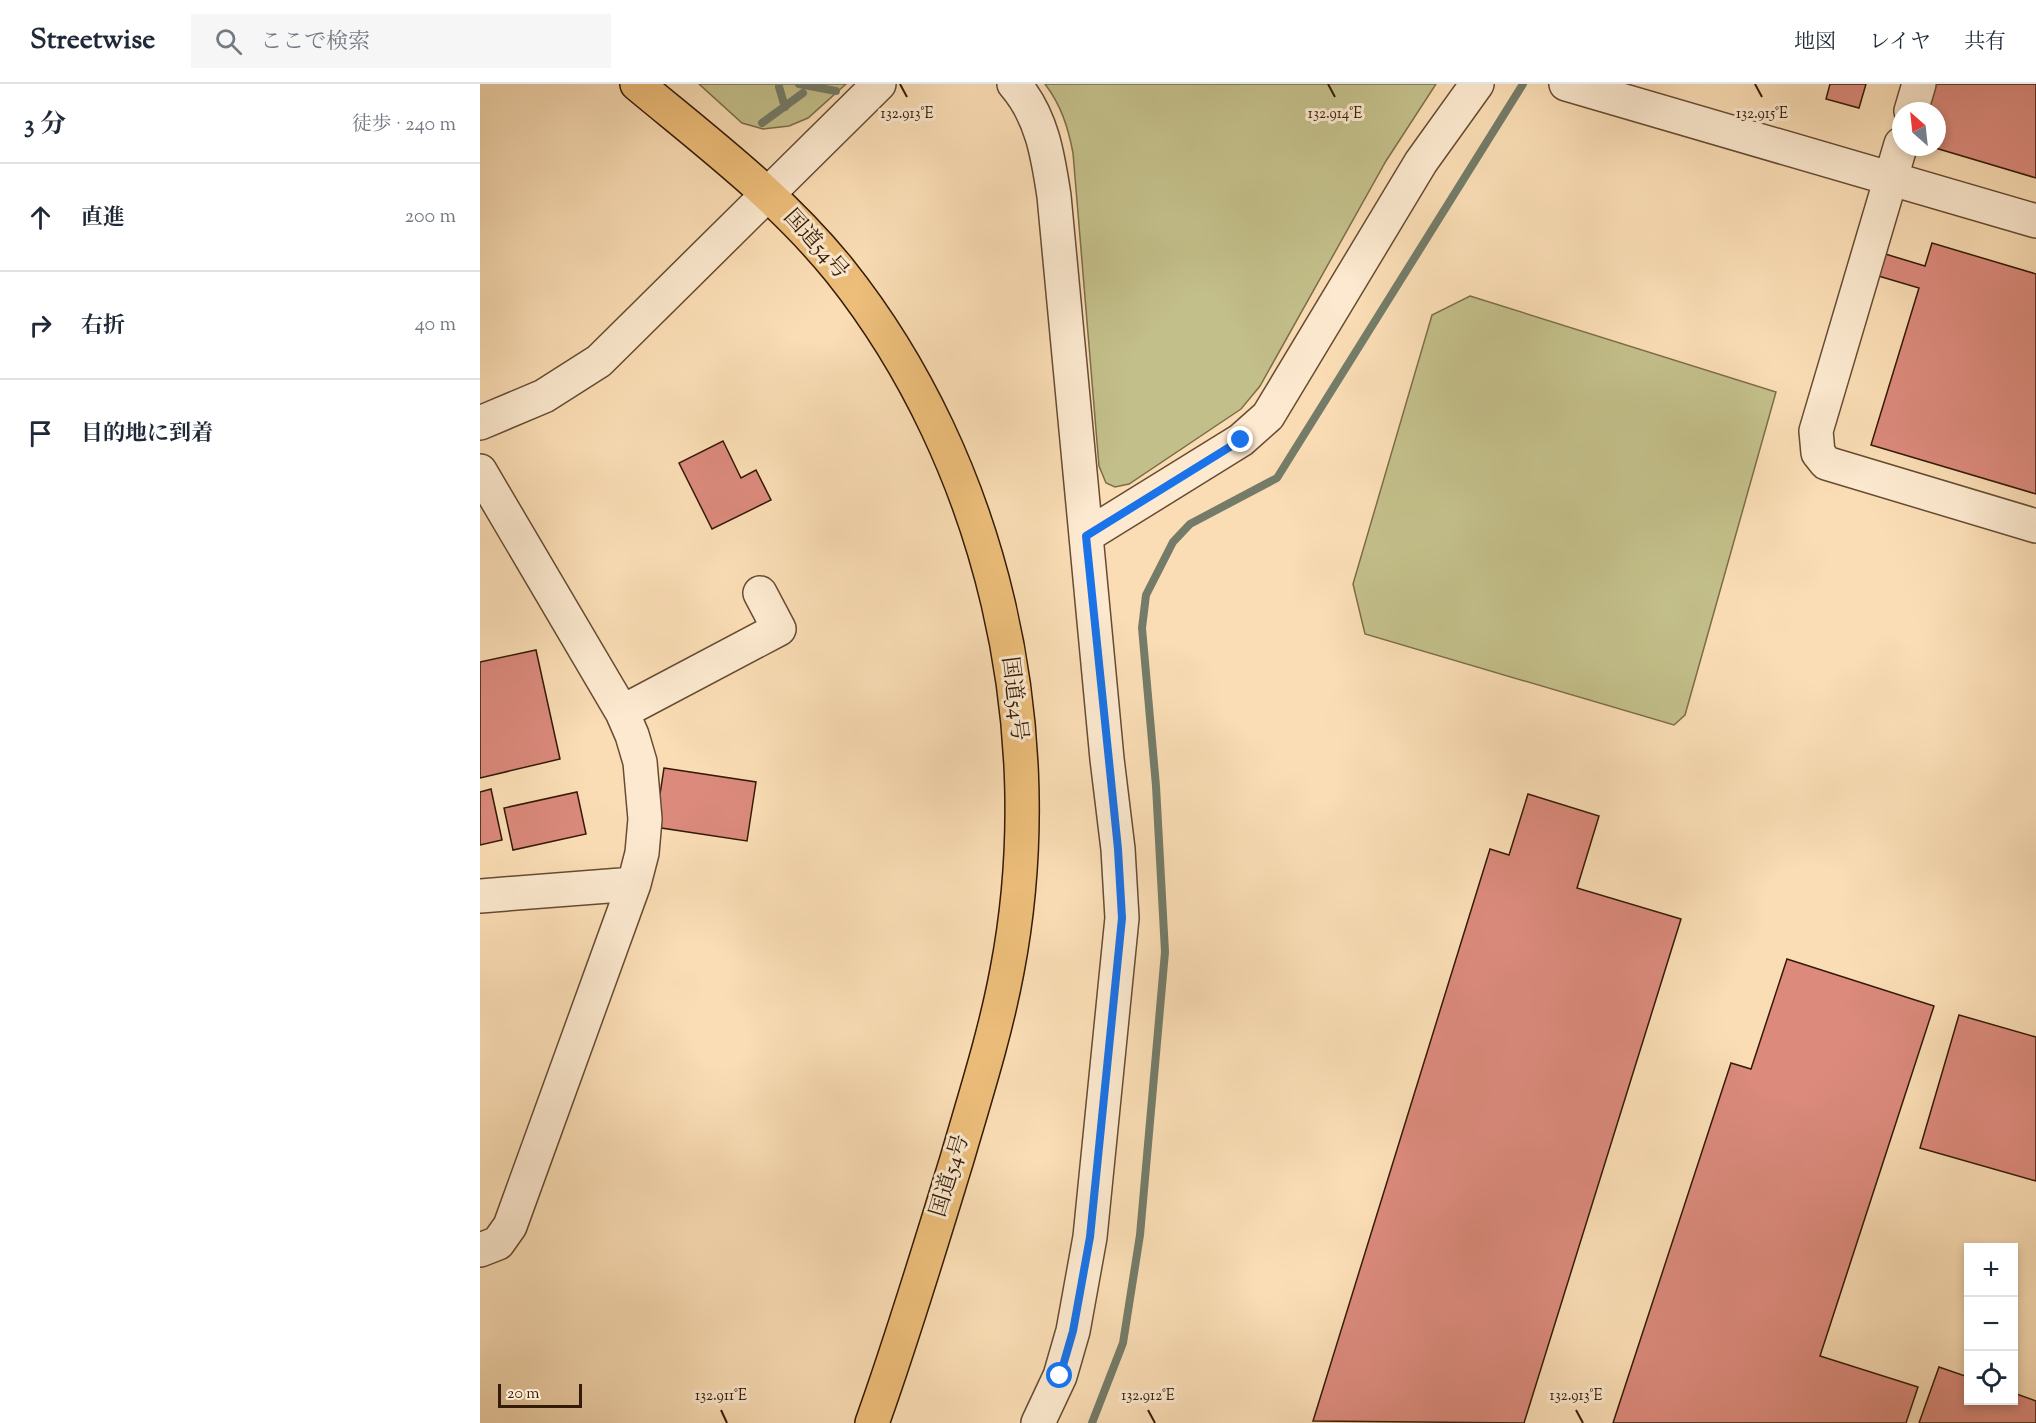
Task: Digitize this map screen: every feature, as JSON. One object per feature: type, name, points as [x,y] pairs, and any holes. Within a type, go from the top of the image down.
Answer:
[{"type":"highway","name":"国道54号","points":[[637,84],[770,194],[838,268],[896,349],[923,396],[967,502],[982,548],[1009,657],[1018,722],[1021,824],[1018,893],[1008,970],[989,1051],[946,1194],[872,1423]]},
{"type":"street","points":[[480,423],[544,396],[599,361],[879,84]]},
{"type":"street","points":[[1014,84],[1033,110],[1052,180],[1118,849],[1122,918],[1088,1249],[1073,1331],[1060,1376],[1038,1423]]},
{"type":"street","points":[[1086,536],[1241,440],[1268,416],[1421,162],[1477,84]]},
{"type":"street","points":[[1566,84],[2036,221]]},
{"type":"street","points":[[1914,102],[1919,84]]},
{"type":"street","points":[[1898,156],[1816,431],[1818,453],[1827,463],[2036,526]]},
{"type":"street","points":[[480,471],[622,712],[640,762],[644,790],[642,853],[634,884],[510,1226],[498,1243],[480,1250]]},
{"type":"street","points":[[622,712],[779,629],[760,593]]},
{"type":"street","points":[[480,896],[634,884]]},
{"type":"shaded area","points":[[699,84],[846,84],[808,118],[789,126],[763,129],[742,123]]},
{"type":"shaded area","points":[[1045,84],[1436,84],[1386,161],[1260,386],[1241,409],[1129,484],[1115,487],[1106,483],[1099,466],[1073,153],[1063,117]]},
{"type":"shaded area","points":[[1470,296],[1776,392],[1685,715],[1674,725],[1365,634],[1353,584],[1432,315]]},
{"type":"building","points":[[1830,84],[1866,84],[1859,108],[1826,99]]},
{"type":"building","points":[[1928,84],[2036,84],[2036,178],[1946,151],[1946,102],[1922,102]]},
{"type":"building","points":[[1932,243],[2036,274],[2036,494],[1871,445],[1919,288],[1875,275],[1882,253],[1925,266]]},
{"type":"building","points":[[723,441],[741,478],[756,470],[771,500],[712,529],[679,463]]},
{"type":"building","points":[[536,650],[560,759],[480,778],[480,662]]},
{"type":"building","points":[[664,768],[756,782],[747,841],[655,827]]},
{"type":"building","points":[[491,789],[502,840],[480,845],[480,792]]},
{"type":"building","points":[[577,792],[586,834],[513,850],[504,808]]},
{"type":"building","points":[[1528,794],[1599,816],[1577,888],[1681,919],[1524,1423],[1313,1421],[1490,849],[1509,855]]},
{"type":"building","points":[[1787,959],[1934,1006],[1820,1356],[1918,1387],[1906,1423],[1613,1423],[1731,1063],[1751,1069]]},
{"type":"building","points":[[1959,1015],[2036,1037],[2036,1181],[1920,1148]]},
{"type":"building","points":[[1939,1367],[1964,1376],[1964,1405],[2018,1405],[2018,1394],[2036,1401],[2036,1423],[1919,1423]]},
{"type":"waterway","points":[[799,84],[836,91]]},
{"type":"waterway","points":[[1092,1423],[1123,1343],[1140,1235],[1165,952],[1156,786],[1142,628],[1146,595],[1173,542],[1190,524],[1277,478],[1523,84]]},
{"type":"waterway","points":[[779,87],[785,107]]},
{"type":"waterway","points":[[762,123],[803,93]]},
{"type":"route","points":[[1060,1376],[1073,1331],[1090,1237],[1122,918],[1118,849],[1086,536],[1241,440]]}]
